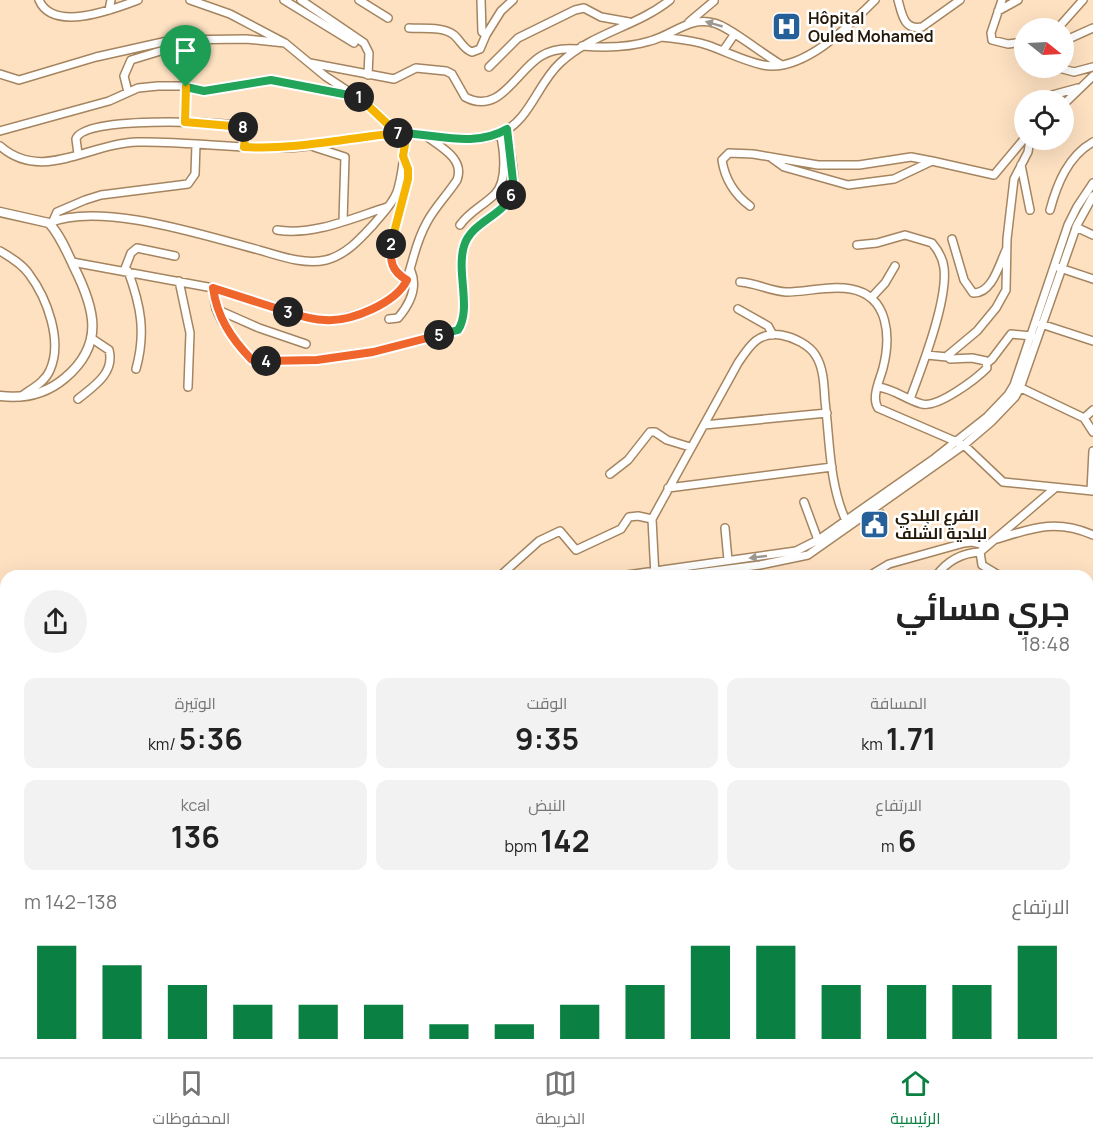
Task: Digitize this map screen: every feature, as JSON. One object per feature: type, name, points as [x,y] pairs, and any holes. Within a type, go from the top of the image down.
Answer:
[{"type":"main road","points":[[0,212],[51,222],[91,306],[91,338],[83,360],[62,381],[39,394],[21,397],[0,396]]},
{"type":"street","points":[[39,0],[42,7],[63,16],[76,17],[109,10],[138,0]]},
{"type":"street","points":[[109,10],[111,0]]},
{"type":"street","points":[[190,0],[230,14],[285,43],[325,76],[360,98],[397,133]]},
{"type":"street","points":[[284,0],[354,44]]},
{"type":"street","points":[[301,0],[364,44],[369,53],[368,75]]},
{"type":"street","points":[[359,0],[388,18]]},
{"type":"street","points":[[481,0],[482,32],[486,35]]},
{"type":"street","points":[[409,28],[447,31],[472,52],[480,49],[501,11],[513,0]]},
{"type":"street","points":[[0,147],[20,159],[39,163],[136,142],[244,147],[312,146],[397,133],[471,139],[503,131],[524,113],[554,68],[579,48],[650,13],[670,0]]},
{"type":"street","points":[[310,63],[394,79],[416,68],[446,71],[452,74],[465,97],[482,102],[501,95],[543,54],[559,49],[624,47],[662,37],[689,22],[714,0]]},
{"type":"street","points":[[662,37],[693,41],[766,65],[782,65],[801,58],[831,40],[875,0]]},
{"type":"street","points":[[898,0],[909,27],[915,28],[922,27],[960,0]]},
{"type":"street","points":[[1002,0],[991,33],[992,40],[1014,43]]},
{"type":"street","points":[[999,11],[1018,0]]},
{"type":"street","points":[[1067,18],[1083,0]]},
{"type":"street","points":[[489,67],[518,38],[575,9],[584,8],[596,15],[629,22]]},
{"type":"street","points":[[689,22],[716,23],[782,65]]},
{"type":"street","points":[[1074,37],[1093,28]]},
{"type":"street","points":[[723,51],[734,35]]},
{"type":"street","points":[[129,92],[124,76],[131,60],[177,46],[183,39]]},
{"type":"street","points":[[0,74],[19,80],[108,54],[172,40],[246,39],[285,43]]},
{"type":"street","points":[[753,61],[759,52]]},
{"type":"street","points":[[1074,72],[1093,67]]},
{"type":"street","points":[[1074,93],[1093,76]]},
{"type":"street","points":[[0,131],[109,101],[138,88],[172,84],[204,91],[271,80],[360,98]]},
{"type":"street","points":[[185,122],[186,87]]},
{"type":"street","points":[[1071,90],[1078,88]]},
{"type":"street","points":[[78,154],[76,139],[81,131],[116,124],[185,122],[243,126],[246,130],[244,147]]},
{"type":"street","points":[[459,225],[470,212],[495,195],[500,186],[503,131]]},
{"type":"street","points":[[213,288],[216,309],[223,324],[243,350],[256,362],[317,360],[373,352],[458,330],[464,313],[460,264],[466,240],[476,228],[507,203],[511,195],[513,181],[503,131]]},
{"type":"street","points":[[51,222],[91,217],[154,223],[296,260],[316,261],[332,258],[352,246],[389,206],[398,188],[407,133]]},
{"type":"street","points":[[72,262],[213,288],[298,315],[334,320],[379,306],[400,292],[411,271],[427,222],[460,174],[457,162],[452,156],[424,134]]},
{"type":"street","points":[[1050,210],[1062,175],[1084,148],[1093,142]]},
{"type":"street","points":[[51,222],[57,212],[85,200],[188,184],[195,174],[196,144]]},
{"type":"street","points":[[312,146],[345,157],[343,220]]},
{"type":"street","points":[[750,206],[732,188],[724,172],[722,160],[729,153],[818,165],[859,165],[911,157],[994,175],[1015,150]]},
{"type":"street","points":[[947,357],[950,352],[977,331],[1005,293],[1014,179],[1028,150]]},
{"type":"street","points":[[403,156],[408,169],[408,179],[391,241],[390,259],[394,271],[407,280]]},
{"type":"street","points":[[770,157],[784,167],[848,185],[894,179],[932,161]]},
{"type":"street","points":[[1021,165],[1030,210]]},
{"type":"street","points":[[726,570],[802,557],[934,458],[1000,405],[1017,387],[1040,324],[1077,207],[1093,183]]},
{"type":"street","points":[[1058,267],[1093,196]]},
{"type":"street","points":[[277,230],[305,230],[389,206]]},
{"type":"street","points":[[1076,227],[1093,235]]},
{"type":"street","points":[[857,245],[877,243],[904,235],[926,239],[934,245],[944,265],[944,282],[927,355],[910,399]]},
{"type":"street","points":[[952,239],[964,280],[973,293],[980,293],[986,289],[1007,248]]},
{"type":"street","points":[[136,369],[143,334],[140,312],[126,271],[131,253],[137,248],[175,256]]},
{"type":"street","points":[[0,251],[29,272],[55,335],[56,350],[49,372],[42,381],[21,397]]},
{"type":"street","points":[[871,298],[885,283],[895,266]]},
{"type":"street","points":[[1058,267],[1093,279]]},
{"type":"street","points":[[389,319],[398,318],[410,298],[414,284],[411,271]]},
{"type":"street","points":[[179,281],[190,333],[189,387]]},
{"type":"street","points":[[740,282],[777,291],[849,289],[871,298],[883,311],[886,322],[886,358],[875,404],[883,412],[964,445],[1003,482],[1092,491],[1093,451]]},
{"type":"street","points":[[216,309],[259,328],[306,344]]},
{"type":"street","points":[[738,309],[768,326],[773,335]]},
{"type":"street","points":[[672,570],[728,560],[790,553],[847,524],[964,445],[1016,397],[1032,336],[1040,324]]},
{"type":"street","points":[[1040,324],[1093,340]]},
{"type":"street","points":[[878,387],[890,389],[927,405],[938,403],[985,370],[987,363],[1011,334],[1032,336]]},
{"type":"street","points":[[655,570],[652,519],[690,447],[752,342],[760,337],[785,336],[801,343],[816,356],[822,370],[834,485],[847,524]]},
{"type":"street","points":[[78,399],[103,377],[109,368],[109,350],[91,338]]},
{"type":"street","points":[[927,355],[979,358],[987,363]]},
{"type":"street","points":[[1017,387],[1084,418],[1093,432]]},
{"type":"street","points":[[1084,418],[1093,410]]},
{"type":"street","points":[[704,425],[826,413]]},
{"type":"street","points":[[610,474],[628,460],[650,432],[656,432],[667,440],[690,447]]},
{"type":"street","points":[[668,488],[832,466]]},
{"type":"street","points":[[943,570],[957,557],[982,548],[994,540],[1055,488]]},
{"type":"street","points":[[804,502],[818,540]]},
{"type":"street","points":[[507,570],[539,541],[560,531],[573,549],[577,550],[621,529],[629,518],[638,516],[652,519]]},
{"type":"street","points":[[994,540],[1045,525],[1071,528],[1093,535]]},
{"type":"street","points":[[724,528],[728,560]]},
{"type":"street","points":[[879,570],[889,564],[964,543],[972,542],[982,548]]},
{"type":"street","points":[[982,548],[982,566],[988,570]]},
{"type":"building","name":"الفرع البلدي لبلدية الشلف","points":[[883,510],[887,516],[881,521],[884,526],[871,535],[864,522]]},
{"type":"place","name":"Hôpital Ouled Mohamed","points":[[787,27]]},
{"type":"place","name":"الفرع البلدي لبلدية الشلف","points":[[874,524]]},
{"type":"route","points":[[186,87],[185,122],[243,126],[246,130],[244,147],[312,146],[397,133],[407,133],[424,134],[471,139],[491,136],[507,129],[513,187],[509,201],[476,228],[466,240],[460,264],[464,313],[458,330],[373,352],[317,360],[253,361],[223,324],[216,309],[213,288],[298,315],[326,321],[358,314],[379,306],[400,292],[407,280],[394,271],[390,252],[408,179],[408,169],[403,156],[407,133],[397,133],[360,98],[271,80],[204,91],[186,87]]}]
